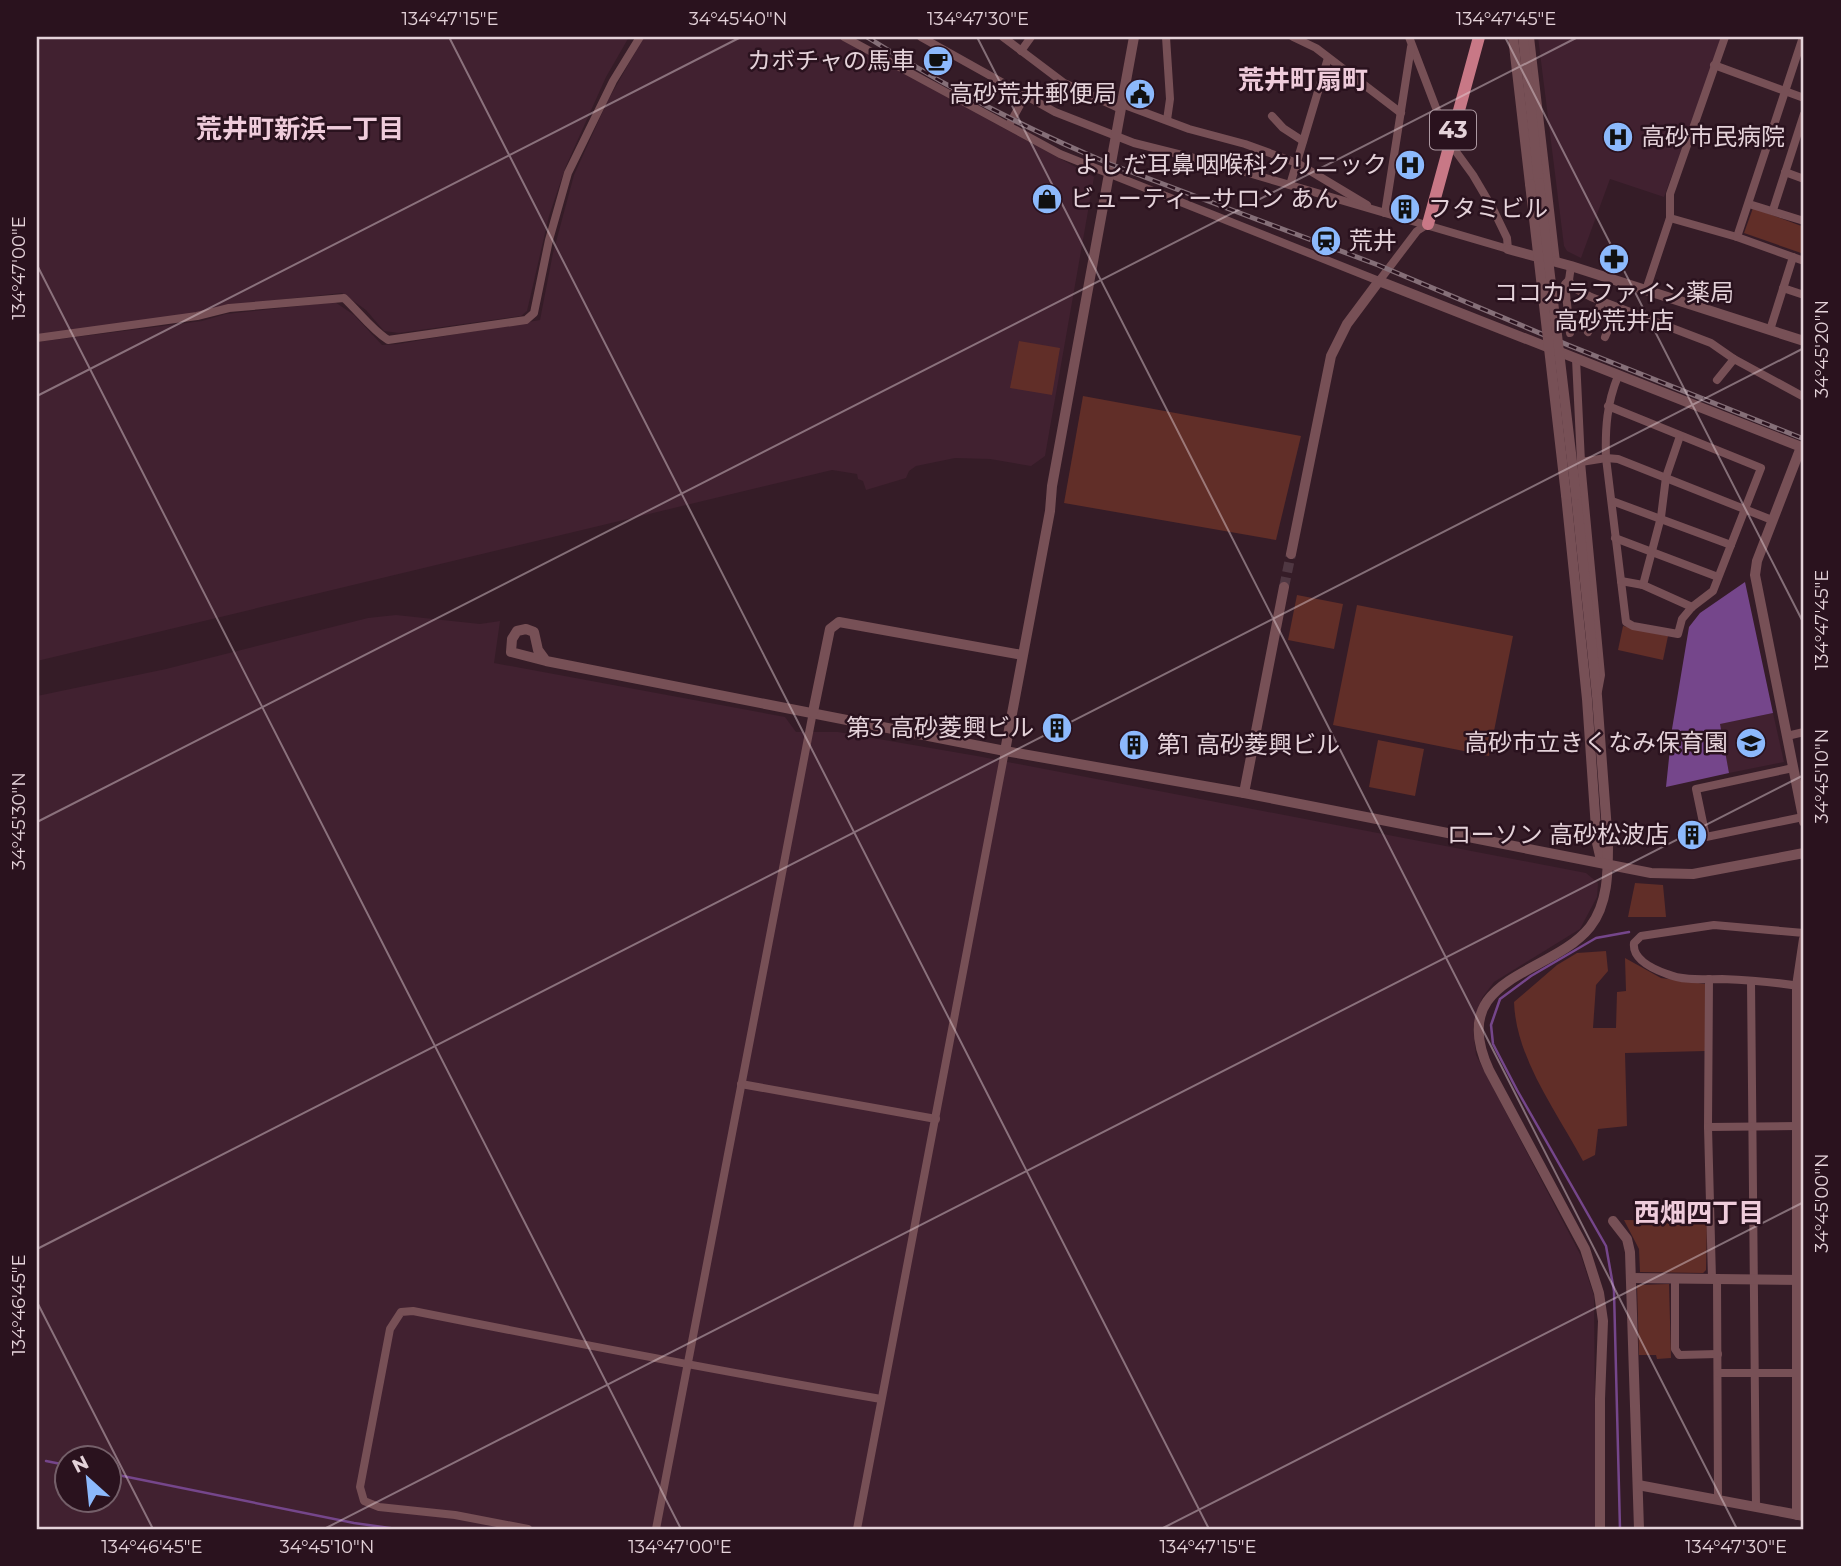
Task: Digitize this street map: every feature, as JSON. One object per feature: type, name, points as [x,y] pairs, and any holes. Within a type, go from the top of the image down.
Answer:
[{"type":"main road","name":"43","points":[[1428,224],[1479,37]]},
{"type":"street","points":[[37,338],[197,316],[229,308],[344,298],[362,314],[376,332],[388,340],[526,320],[534,313],[556,212],[568,173],[613,81],[640,37]]},
{"type":"street","points":[[844,37],[1060,154],[1803,448],[1772,520],[1757,561],[1755,575],[1793,768],[1801,790],[1804,820],[1706,837],[1696,789],[1793,768]]},
{"type":"street","points":[[921,37],[1055,112],[1134,143],[1571,266],[1804,341]]},
{"type":"street","points":[[1003,37],[1064,83],[1122,106],[1270,152],[1297,163],[1374,209]]},
{"type":"street","points":[[1021,51],[1031,37]]},
{"type":"street","points":[[857,1529],[1050,512],[1052,486],[1134,37]]},
{"type":"street","points":[[1166,37],[1170,99],[1167,120]]},
{"type":"street","points":[[1293,37],[1328,58],[1401,113]]},
{"type":"street","points":[[1513,37],[1534,183],[1597,696],[1608,866],[1603,901],[1591,926],[1581,937],[1497,989],[1485,1007],[1480,1043],[1486,1063],[1585,1249],[1599,1293],[1603,1321],[1600,1529]]},
{"type":"street","points":[[1523,37],[1534,183]]},
{"type":"street","points":[[1530,37],[1556,262]]},
{"type":"street","points":[[1646,289],[1670,218],[1670,194],[1725,37]]},
{"type":"street","points":[[1737,237],[1803,37]]},
{"type":"street","points":[[1411,39],[1449,142],[1493,209],[1507,238],[1508,249]]},
{"type":"street","points":[[1385,213],[1411,39]]},
{"type":"street","points":[[1290,185],[1328,58]]},
{"type":"street","points":[[1714,65],[1804,98]]},
{"type":"street","points":[[1009,125],[1025,96]]},
{"type":"street","points":[[1773,210],[1801,132],[1804,114]]},
{"type":"street","points":[[1272,116],[1283,128],[1303,141]]},
{"type":"street","points":[[1786,172],[1804,179]]},
{"type":"street","points":[[1749,204],[1804,221]]},
{"type":"street","points":[[1670,218],[1737,237],[1804,261]]},
{"type":"street","points":[[1291,554],[1331,356],[1347,324],[1417,231],[1428,224]]},
{"type":"street","points":[[1769,330],[1793,257]]},
{"type":"street","points":[[1571,266],[1569,280],[1572,287],[1711,343],[1734,359],[1804,397]]},
{"type":"street","points":[[1569,280],[1565,284],[1570,334]]},
{"type":"street","points":[[1783,288],[1804,295]]},
{"type":"street","points":[[1588,332],[1602,301]]},
{"type":"street","points":[[1605,337],[1618,307]]},
{"type":"street","points":[[1576,359],[1581,461],[1601,675],[1597,696]]},
{"type":"street","points":[[1709,374],[1719,382],[1734,359]]},
{"type":"street","points":[[1608,406],[1761,468],[1713,591],[1692,607],[1682,619],[1678,634],[1633,626],[1626,622],[1606,458],[1608,406],[1618,376]]},
{"type":"street","points":[[1643,585],[1661,517],[1666,477],[1680,436]]},
{"type":"street","points":[[1581,461],[1618,459],[1772,520]]},
{"type":"street","points":[[1571,495],[1597,843],[1600,856],[1608,866]]},
{"type":"street","points":[[1612,501],[1731,545]]},
{"type":"street","points":[[1615,538],[1718,577]]},
{"type":"street","points":[[1621,581],[1643,585],[1692,607]]},
{"type":"street","points":[[1244,793],[1284,587]]},
{"type":"street","points":[[656,1529],[830,629],[839,622],[1022,656]]},
{"type":"street","points":[[546,661],[538,650],[534,632],[526,628],[517,631],[512,639],[511,652],[546,661],[1651,873],[1693,874],[1804,853]]},
{"type":"street","points":[[1787,736],[1804,732]]},
{"type":"street","points":[[1800,986],[1666,974],[1636,957],[1633,950],[1634,943],[1641,936],[1714,925],[1804,933]]},
{"type":"street","points":[[1638,1485],[1800,1515],[1800,1165],[1797,1126],[1800,1093],[1800,986],[1804,939]]},
{"type":"street","points":[[1709,979],[1708,1127],[1718,1354],[1718,1500]]},
{"type":"street","points":[[1751,981],[1756,1507]]},
{"type":"street","points":[[741,1084],[936,1119]]},
{"type":"street","points":[[1708,1127],[1797,1126]]},
{"type":"street","points":[[1613,1221],[1626,1239],[1632,1278],[1639,1529]]},
{"type":"street","points":[[1632,1278],[1800,1280]]},
{"type":"street","points":[[1675,1278],[1675,1349],[1679,1355],[1718,1354]]},
{"type":"street","points":[[528,1529],[456,1515],[379,1507],[364,1501],[360,1487],[390,1329],[401,1312],[413,1311],[584,1343],[688,1366],[881,1399]]},
{"type":"street","points":[[1718,1373],[1800,1373]]},
{"type":"shaded area","points":[[37,37],[629,37],[606,77],[566,166],[549,216],[527,311],[521,316],[399,333],[384,331],[366,310],[342,293],[231,305],[203,314],[37,338]]},
{"type":"shaded area","points":[[644,37],[836,37],[1094,177],[1045,456],[1031,466],[990,459],[955,458],[916,466],[909,471],[906,478],[866,490],[857,474],[832,470],[37,661],[37,342],[202,321],[226,314],[335,302],[354,315],[382,345],[540,320],[553,253],[574,175],[608,100]]},
{"type":"shaded area","name":"高砂市民病院","points":[[1538,37],[1723,37],[1664,197],[1610,179],[1581,258],[1567,251],[1564,246]]},
{"type":"shaded area","points":[[1753,208],[1804,227],[1804,254],[1744,233]]},
{"type":"shaded area","points":[[1019,341],[1060,348],[1052,395],[1010,388]]},
{"type":"shaded area","points":[[1083,396],[1301,436],[1276,540],[1064,503]]},
{"type":"shaded area","points":[[1745,582],[1773,713],[1720,724],[1729,773],[1666,787],[1672,729],[1689,627],[1700,613]]},
{"type":"shaded area","points":[[1297,595],[1343,604],[1334,649],[1288,640]]},
{"type":"shaded area","points":[[1357,605],[1513,636],[1489,756],[1333,725]]},
{"type":"shaded area","points":[[396,615],[480,624],[500,621],[494,663],[785,717],[796,732],[838,732],[977,756],[1586,873],[1598,883],[1597,897],[1580,929],[1494,982],[1482,998],[1473,1027],[1476,1055],[1581,1256],[1594,1296],[1596,1529],[37,1529],[37,696],[166,669],[368,618]]},
{"type":"shaded area","points":[[1623,626],[1668,636],[1663,660],[1618,650]]},
{"type":"shaded area","name":"高砂市立きくなみ保育園","points":[[1773,713],[1784,762],[1729,773],[1719,724]]},
{"type":"shaded area","points":[[1378,740],[1424,749],[1415,796],[1369,787]]},
{"type":"shaded area","points":[[1635,883],[1663,885],[1666,917],[1628,917]]},
{"type":"shaded area","points":[[1606,951],[1608,971],[1596,985],[1593,1028],[1616,1028],[1617,992],[1626,991],[1625,958],[1661,978],[1705,984],[1706,1051],[1625,1053],[1627,1126],[1598,1129],[1595,1155],[1583,1161],[1530,1064],[1516,1023],[1514,1002],[1557,965],[1577,953]]},
{"type":"shaded area","points":[[1624,1220],[1707,1221],[1706,1270],[1703,1273],[1640,1272],[1639,1249]]},
{"type":"shaded area","points":[[1669,1284],[1671,1358],[1657,1359],[1656,1355],[1639,1355],[1637,1285]]},
{"type":"waterway","points":[[1620,1529],[1614,1291],[1606,1246],[1493,1044],[1491,1025],[1500,999],[1531,976],[1596,938],[1629,932]]},
{"type":"waterway","points":[[46,1461],[52,1462]]},
{"type":"waterway","points":[[122,1476],[354,1523],[397,1529]]},
{"type":"tunnel","points":[[1284,587],[1291,554]]},
{"type":"railway","points":[[867,37],[986,106],[1110,164],[1378,265],[1568,345],[1804,439]]},
{"type":"place","name":"カボチャの馬車","points":[[938,61]]},
{"type":"place","name":"高砂荒井郵便局","points":[[1140,94]]},
{"type":"place","name":"高砂市民病院","points":[[1618,137]]},
{"type":"place","name":"よしだ耳鼻咽喉科クリニック","points":[[1410,165]]},
{"type":"place","name":"ビューティーサロン あん","points":[[1047,199]]},
{"type":"place","name":"フタミビル","points":[[1405,209]]},
{"type":"place","name":"荒井","points":[[1326,241]]},
{"type":"place","name":"ココカラファイン薬局 高砂荒井店","points":[[1614,259]]},
{"type":"place","name":"第3 高砂菱興ビル","points":[[1057,728]]},
{"type":"place","name":"高砂市立きくなみ保育園","points":[[1751,743]]},
{"type":"place","name":"第1 高砂菱興ビル","points":[[1134,745]]},
{"type":"place","name":"ローソン 高砂松波店","points":[[1692,835]]},
{"type":"district","name":"荒井町扇町","points":[[1303,80]]},
{"type":"district","name":"荒井町新浜一丁目","points":[[300,129]]},
{"type":"district","name":"西畑四丁目","points":[[1699,1213]]}]
